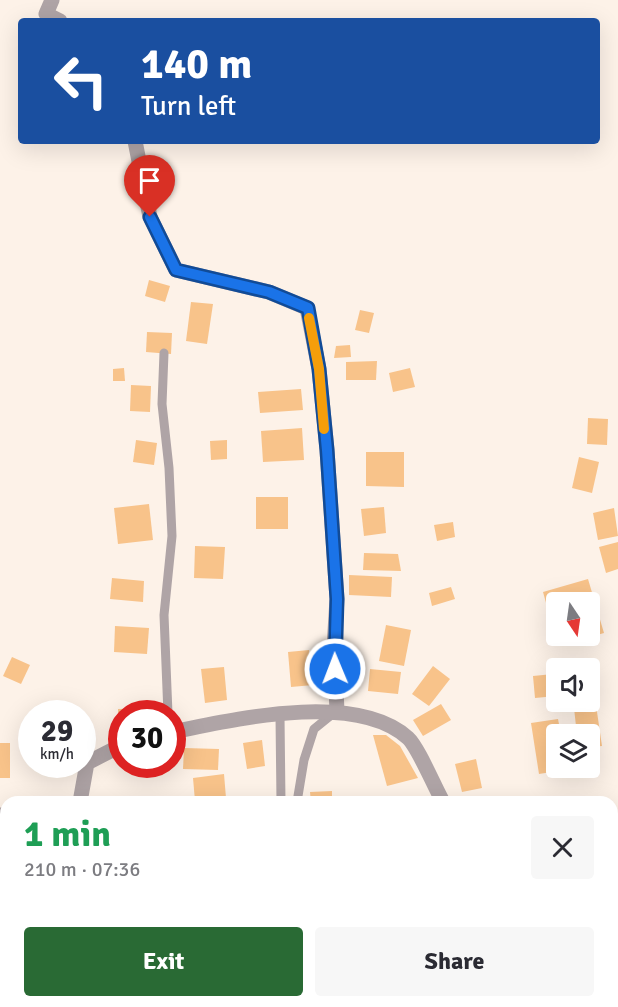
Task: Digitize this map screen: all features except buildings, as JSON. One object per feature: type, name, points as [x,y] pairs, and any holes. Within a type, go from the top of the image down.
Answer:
[{"type":"street","points":[[52,0],[46,14],[54,18]]},
{"type":"street","points":[[136,144],[150,217],[176,270],[269,292],[308,308],[319,369],[327,450],[337,599],[334,648],[337,711]]},
{"type":"street","points":[[186,729],[235,720],[337,711],[376,718],[409,739],[440,796]]},
{"type":"street","points":[[81,796],[87,763],[108,752]]},
{"type":"lane","points":[[164,353],[162,404],[169,468],[172,536],[164,615],[167,700]]},
{"type":"lane","points":[[298,796],[304,760],[314,729],[337,711]]},
{"type":"lane","points":[[280,716],[281,796]]},
{"type":"slow traffic","points":[[309,318],[319,369],[324,429]]},
{"type":"route","points":[[150,217],[176,270],[269,292],[308,308],[319,369],[327,450],[337,599],[335,669]]}]
